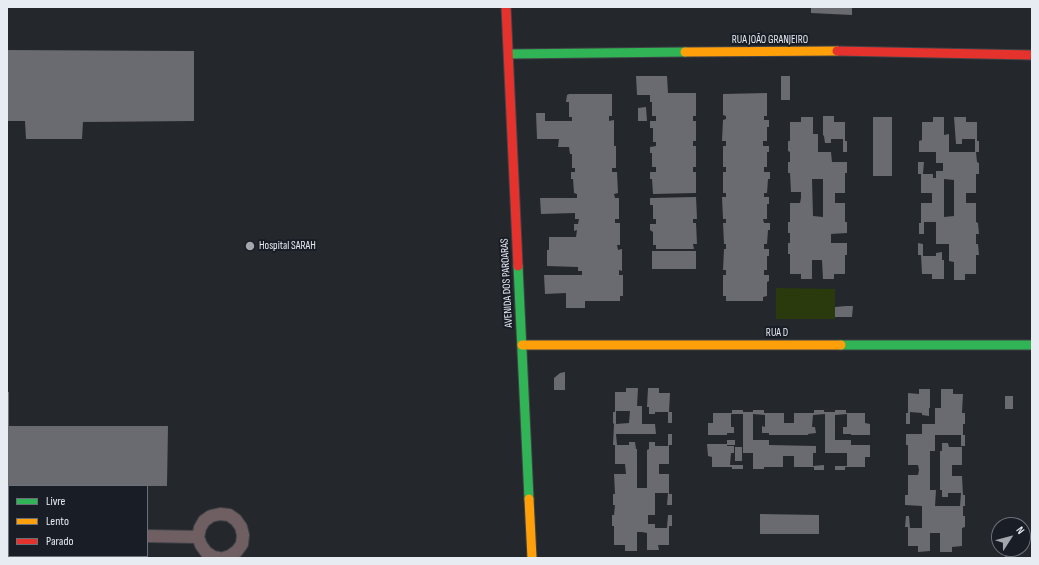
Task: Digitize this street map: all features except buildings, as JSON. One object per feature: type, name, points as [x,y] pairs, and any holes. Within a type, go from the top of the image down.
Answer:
[{"type":"street","name":"AVENIDA DOS PAROARAS","points":[[506,7],[532,558]]},
{"type":"street","name":"RUA JOÃO GRANJEIRO","points":[[508,54],[858,51],[1032,55]]},
{"type":"street","name":"RUA D","points":[[522,345],[1032,345]]},
{"type":"lane","points":[[218,558],[213,557],[206,552],[198,537],[200,528],[204,521],[211,516],[220,514],[229,515],[236,520],[241,527],[243,535],[242,544],[237,551],[224,558]]},
{"type":"lane","points":[[148,536],[198,537]]},
{"type":"green space","points":[[776,288],[835,289],[835,319],[776,319]]},
{"type":"traffic: fast","points":[[509,54],[685,52]]},
{"type":"traffic: fast","points":[[518,266],[529,499]]},
{"type":"traffic: fast","points":[[841,345],[1032,345]]},
{"type":"traffic: slow","points":[[685,52],[837,51]]},
{"type":"traffic: slow","points":[[522,345],[841,345]]},
{"type":"traffic: slow","points":[[529,499],[532,558]]},
{"type":"traffic: jam","points":[[506,7],[518,266]]},
{"type":"traffic: jam","points":[[837,51],[1032,55]]},
{"type":"place","name":"Hospital SARAH","points":[[250,246]]}]
